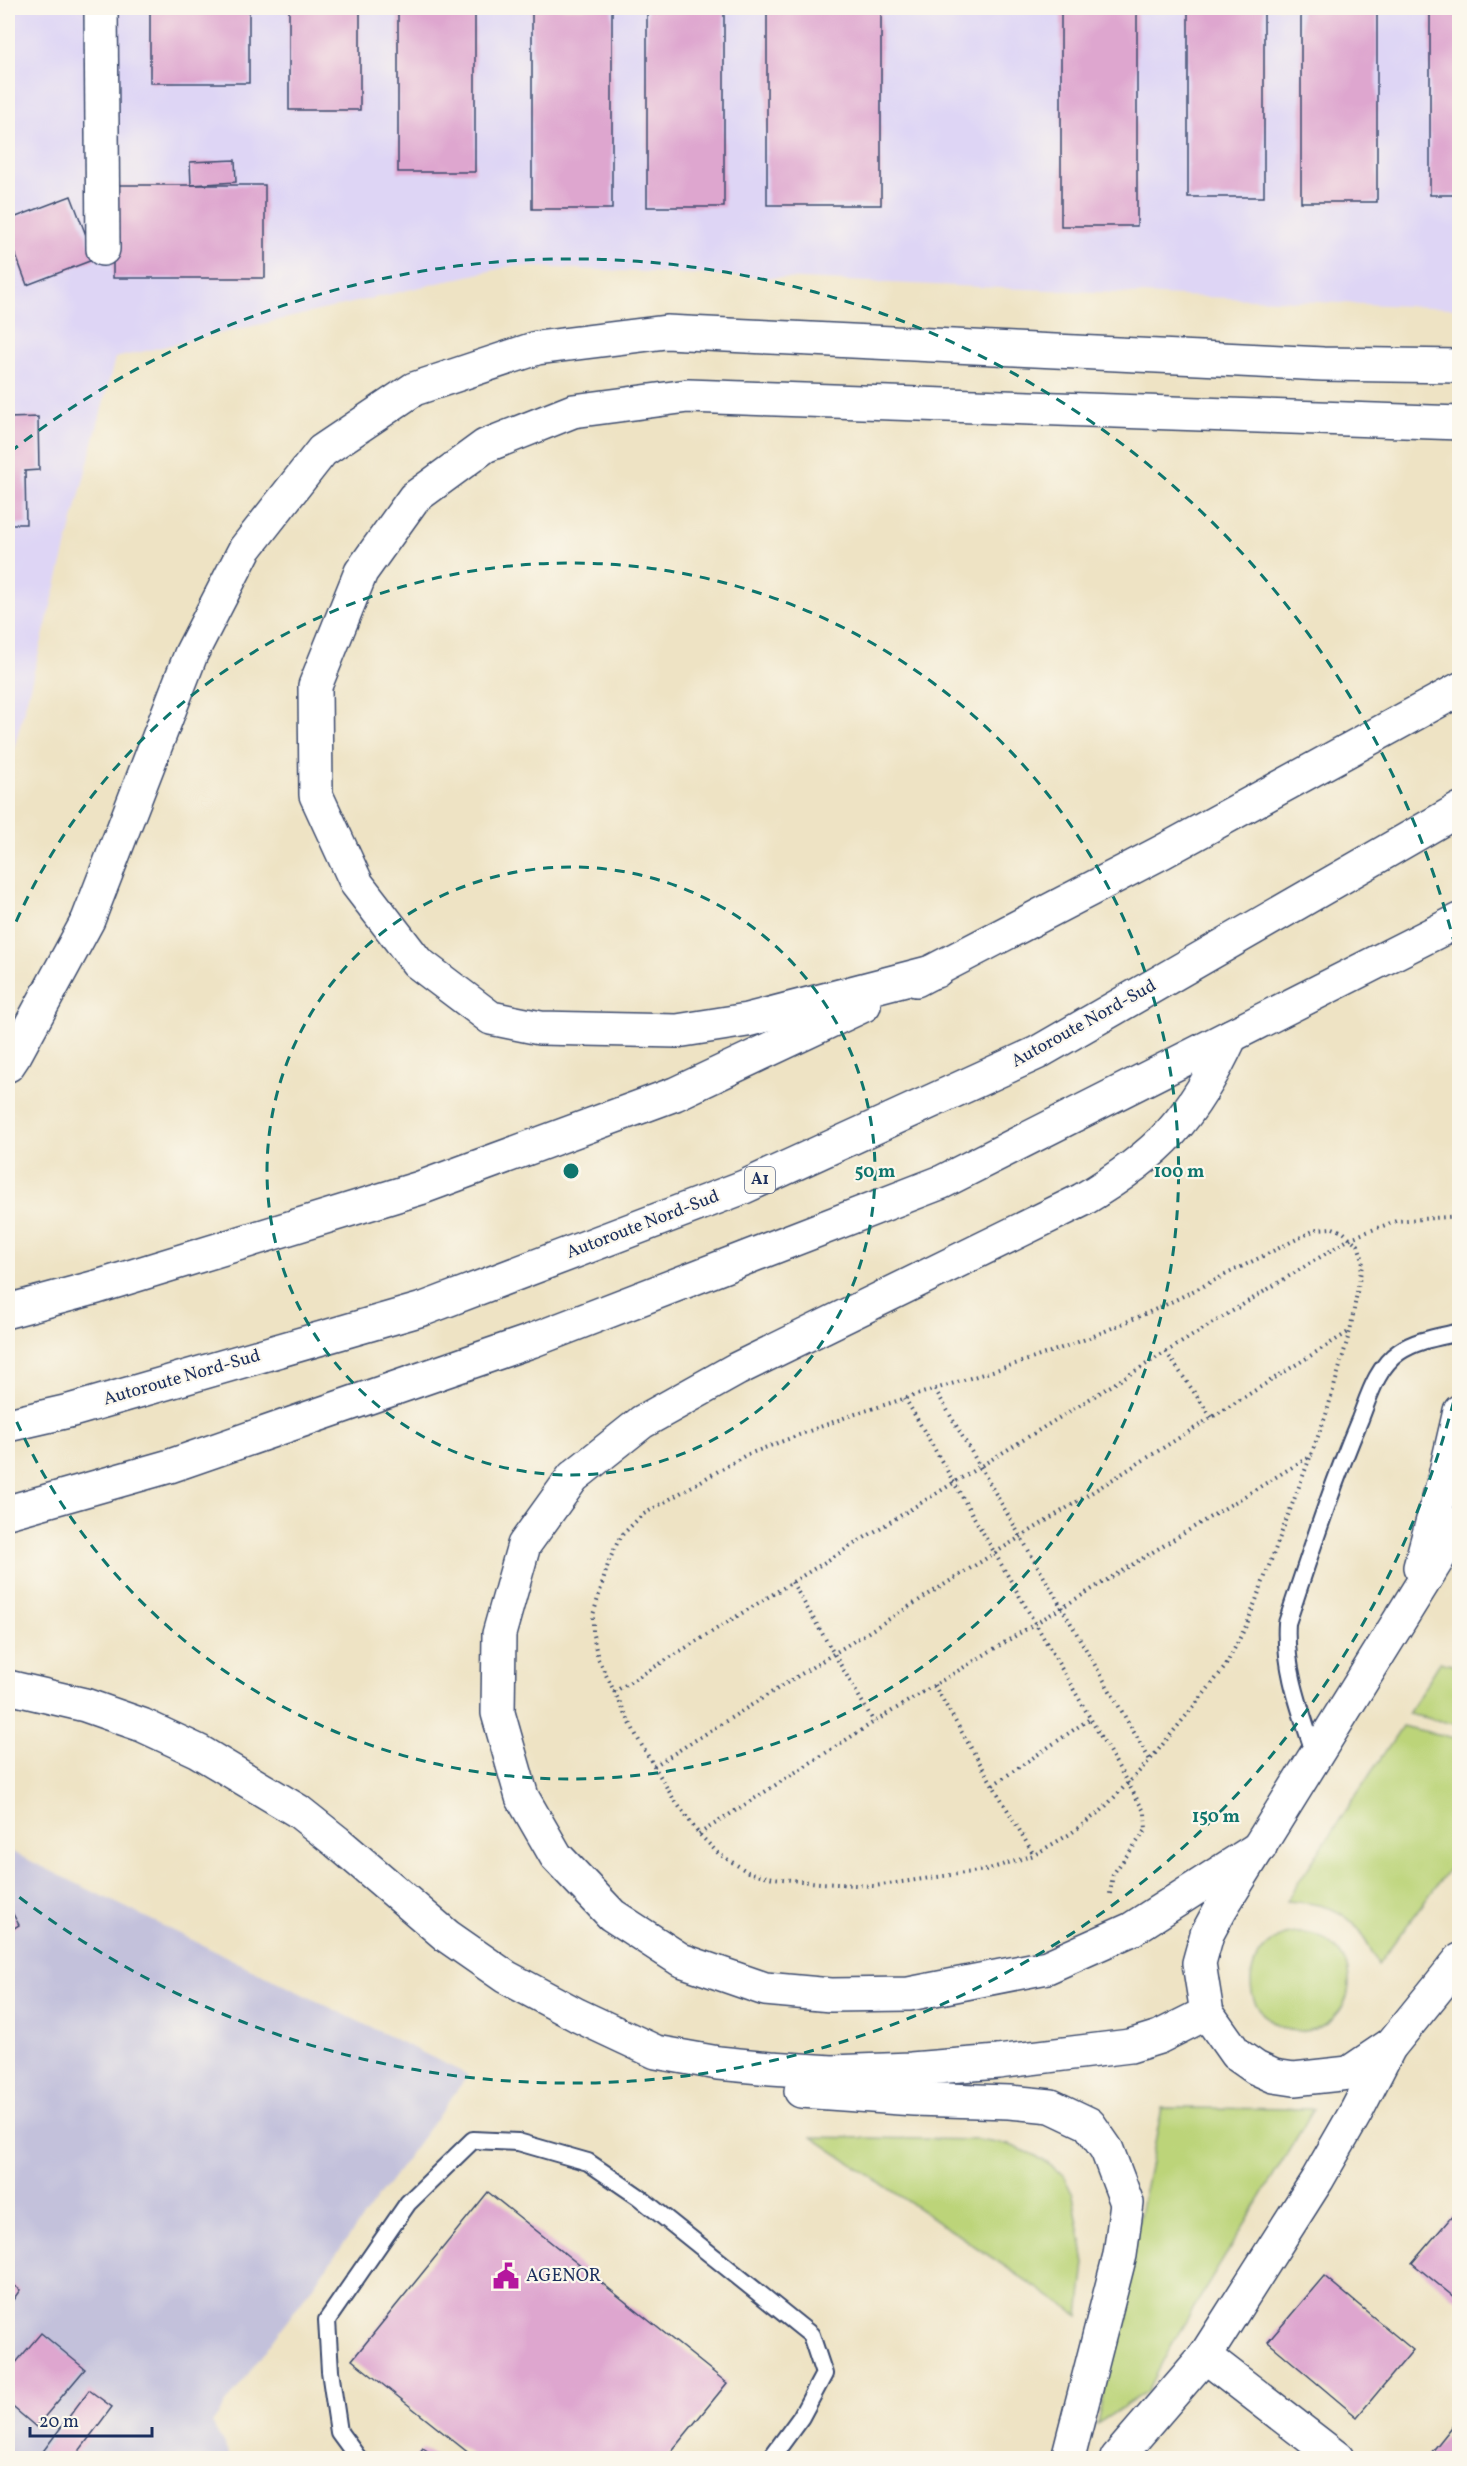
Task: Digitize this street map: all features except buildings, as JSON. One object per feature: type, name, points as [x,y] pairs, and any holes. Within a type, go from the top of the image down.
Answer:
[{"type":"main road","points":[[100,8],[103,249]]},
{"type":"main road","points":[[8,1065],[88,920],[191,654],[245,549],[322,451],[414,389],[537,348],[666,332],[1323,364],[1460,366]]},
{"type":"main road","points":[[936,971],[747,1020],[677,1031],[616,1031],[540,1028],[491,1018],[417,962],[357,884],[316,795],[315,686],[361,572],[414,498],[485,446],[573,411],[688,396],[1460,423]]},
{"type":"main road","points":[[8,1311],[97,1287],[442,1179],[675,1094],[936,971],[1152,857],[1460,689]]},
{"type":"main road","name":"Autoroute Nord-Sud","points":[[8,1425],[69,1411],[426,1308],[744,1187],[1037,1053],[1460,809]]},
{"type":"main road","points":[[8,1512],[170,1466],[531,1341],[931,1186],[1460,920]]},
{"type":"main road","points":[[1231,1036],[1212,1077],[1187,1115],[1157,1148],[1122,1177],[1082,1200],[737,1369],[642,1422],[573,1477],[524,1545],[499,1634],[498,1713],[522,1797],[556,1856],[612,1915],[681,1960],[765,1989],[831,1995],[909,1994],[1047,1967],[1132,1929],[1260,1846]]},
{"type":"main road","points":[[1409,1604],[1445,1476],[1460,1412]]},
{"type":"main road","points":[[1392,2044],[1349,2073],[1294,2079],[1274,2076],[1256,2068],[1236,2054],[1207,2013],[1199,1963],[1207,1934],[1315,1755],[1460,1523]]},
{"type":"main road","points":[[8,1687],[95,1708],[142,1725],[207,1756],[298,1811],[338,1842],[447,1936],[506,1977],[577,2014],[693,2068],[781,2089],[914,2100],[960,2099],[1051,2106],[1089,2124],[1107,2150],[1127,2203],[1120,2255],[1068,2458]]},
{"type":"main road","points":[[1117,2458],[1205,2356],[1317,2180],[1392,2044],[1460,1960]]},
{"type":"main road","points":[[656,2052],[718,2063],[832,2072],[922,2068],[998,2062],[1130,2046],[1159,2037],[1207,2013]]},
{"type":"main road","points":[[1205,2356],[1337,2458]]},
{"type":"lane","points":[[1315,1755],[1289,1672],[1285,1647],[1290,1612],[1342,1462],[1376,1381],[1385,1366],[1398,1353],[1414,1344],[1460,1332]]},
{"type":"lane","points":[[358,2458],[339,2432],[330,2371],[327,2320],[408,2203],[473,2140],[518,2142],[588,2162],[639,2197],[811,2335],[824,2374],[801,2417],[771,2458]]},
{"type":"path","points":[[614,1692],[1351,1238],[1396,1221],[1460,1216]]},
{"type":"path","points":[[1333,1228],[1351,1238],[1358,1245],[1363,1260],[1350,1331],[1326,1415],[1238,1644],[1225,1667],[1150,1760],[1094,1816],[1070,1834],[1034,1855],[986,1870],[874,1886],[773,1878],[748,1872],[719,1854],[699,1834],[673,1798],[614,1692],[598,1659],[593,1635],[593,1615],[600,1586],[620,1537],[642,1515],[746,1455],[849,1416],[1089,1338],[1161,1307],[1317,1229],[1333,1228]]},
{"type":"path","points":[[654,1766],[1350,1331]]},
{"type":"path","points":[[1166,1352],[1212,1418]]},
{"type":"path","points":[[935,1389],[1150,1760]]},
{"type":"path","points":[[905,1398],[1145,1813],[1146,1830],[1113,1874],[1110,1894]]},
{"type":"path","points":[[699,1834],[874,1722],[1311,1455]]},
{"type":"path","points":[[792,1582],[874,1722]]},
{"type":"path","points":[[934,1685],[1034,1855]]},
{"type":"path","points":[[993,1785],[1090,1718]]},
{"type":"shaded area","points":[[8,8],[1459,8],[1460,306],[1452,308],[511,266],[115,358],[8,772]]},
{"type":"shaded area","points":[[8,1850],[468,2075],[212,2423],[231,2458],[8,2458]]},
{"type":"green space","points":[[1440,1662],[1459,1665],[1459,1725],[1408,1714]]},
{"type":"green space","points":[[1402,1726],[1459,1739],[1459,1855],[1378,1965],[1362,1934],[1344,1915],[1319,1905],[1286,1901]]},
{"type":"green space","points":[[1300,1933],[1319,1936],[1335,1947],[1346,1963],[1349,1982],[1346,2001],[1335,2017],[1319,2028],[1300,2031],[1281,2028],[1265,2017],[1254,2001],[1251,1982],[1254,1963],[1265,1947],[1281,1936]]},
{"type":"green space","points":[[1162,2108],[1314,2109],[1172,2344],[1148,2391],[1097,2424]]},
{"type":"green space","points":[[812,2137],[978,2140],[1010,2145],[1036,2156],[1062,2173],[1073,2195],[1085,2263],[1079,2316]]},
{"type":"place","name":"AGENOR","points":[[506,2276]]}]
